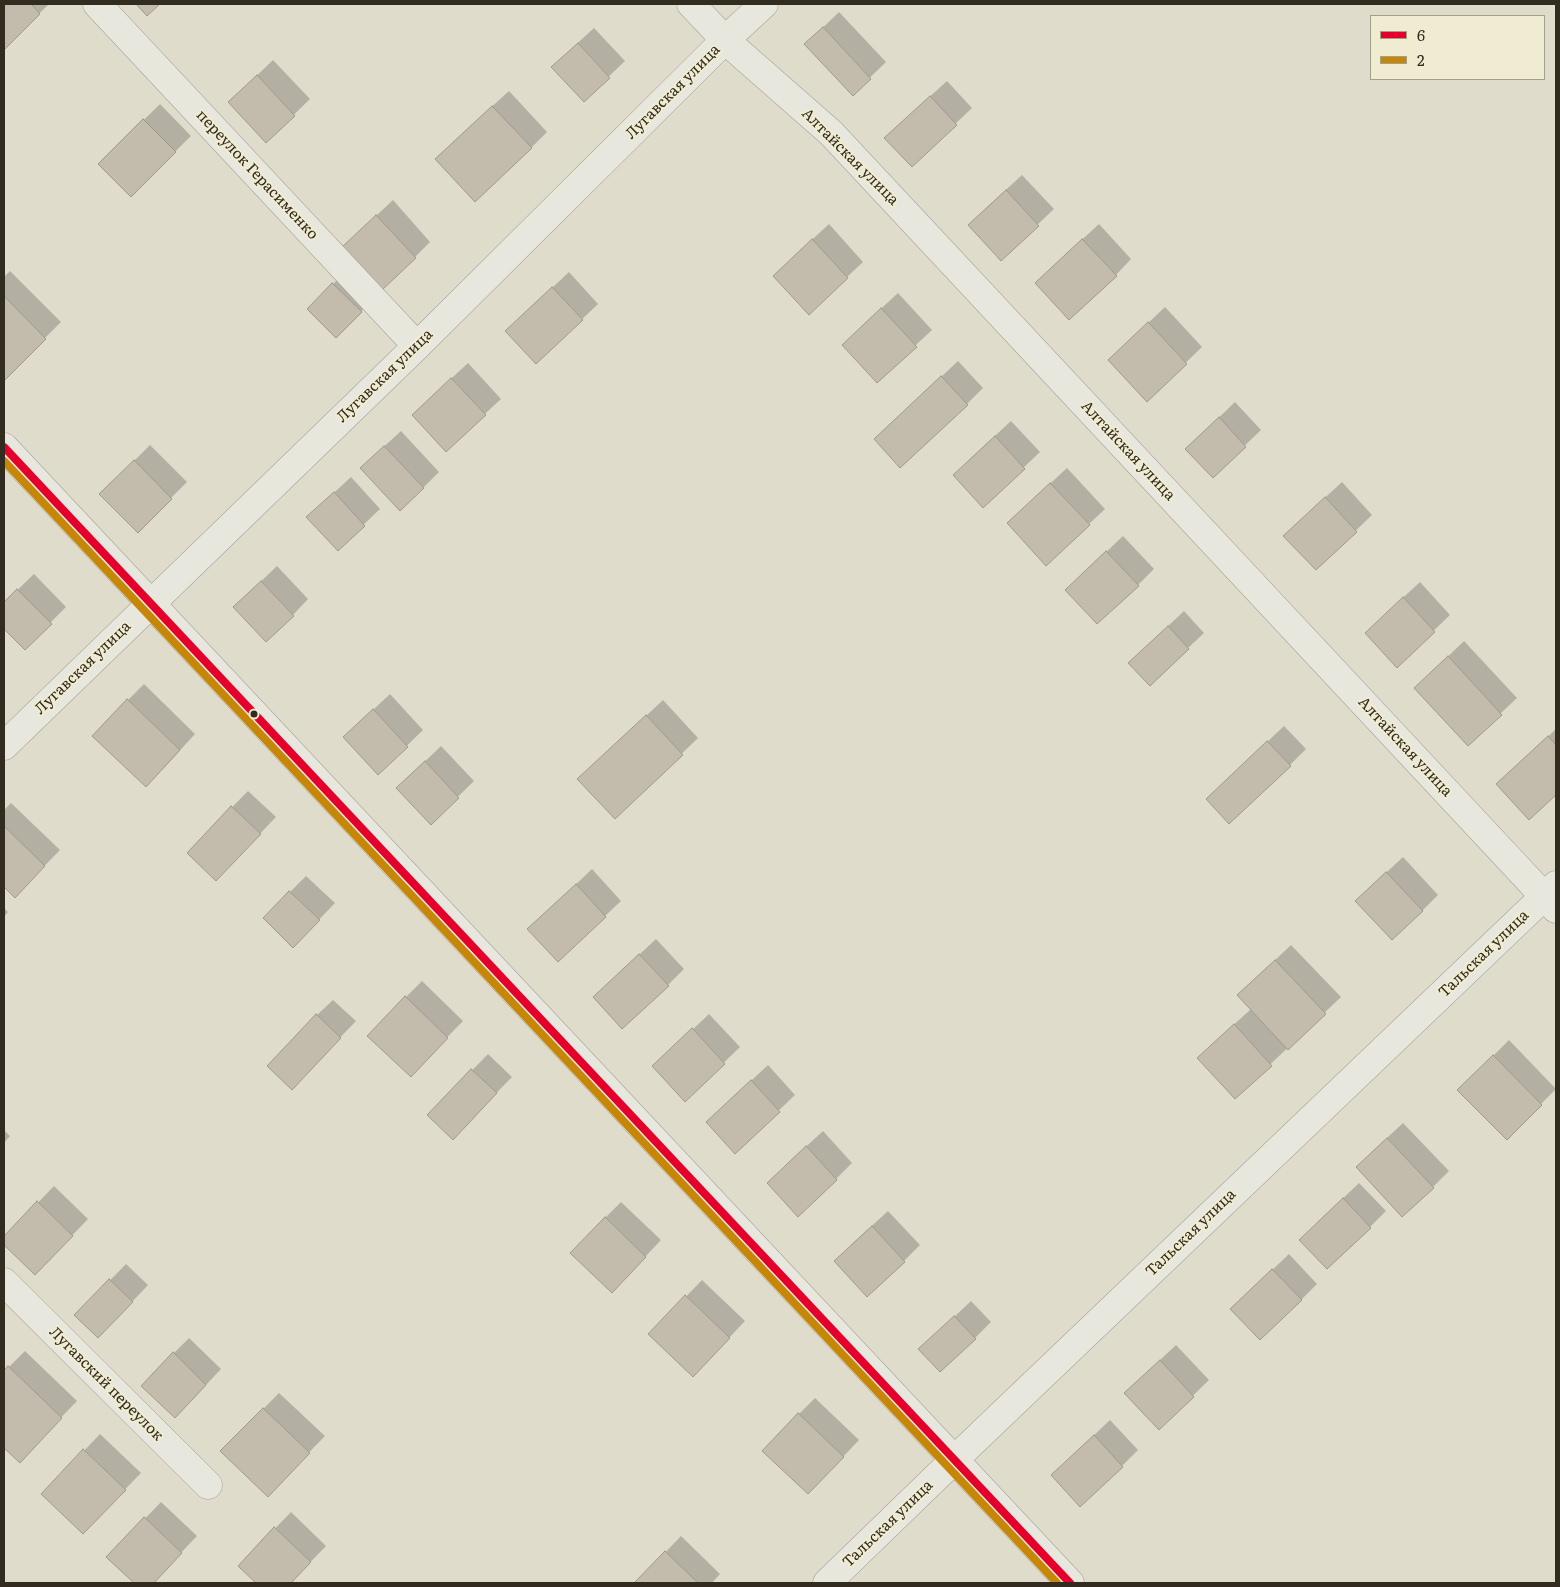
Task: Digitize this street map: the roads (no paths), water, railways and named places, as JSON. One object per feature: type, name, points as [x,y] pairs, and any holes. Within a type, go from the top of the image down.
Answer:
[{"type":"street","name":"переулок Герасименко","points":[[97,4],[417,346]]},
{"type":"street","name":"Алтайская улица","points":[[691,4],[725,40],[831,133],[1552,897]]},
{"type":"street","name":"Лугавская улица","points":[[4,746],[417,346],[725,40],[764,4]]},
{"type":"street","points":[[4,447],[1070,1583]]},
{"type":"street","name":"Тальская улица","points":[[828,1583],[954,1460],[1552,897]]},
{"type":"street","name":"Лугавский переулок","points":[[4,1282],[208,1485]]}]
